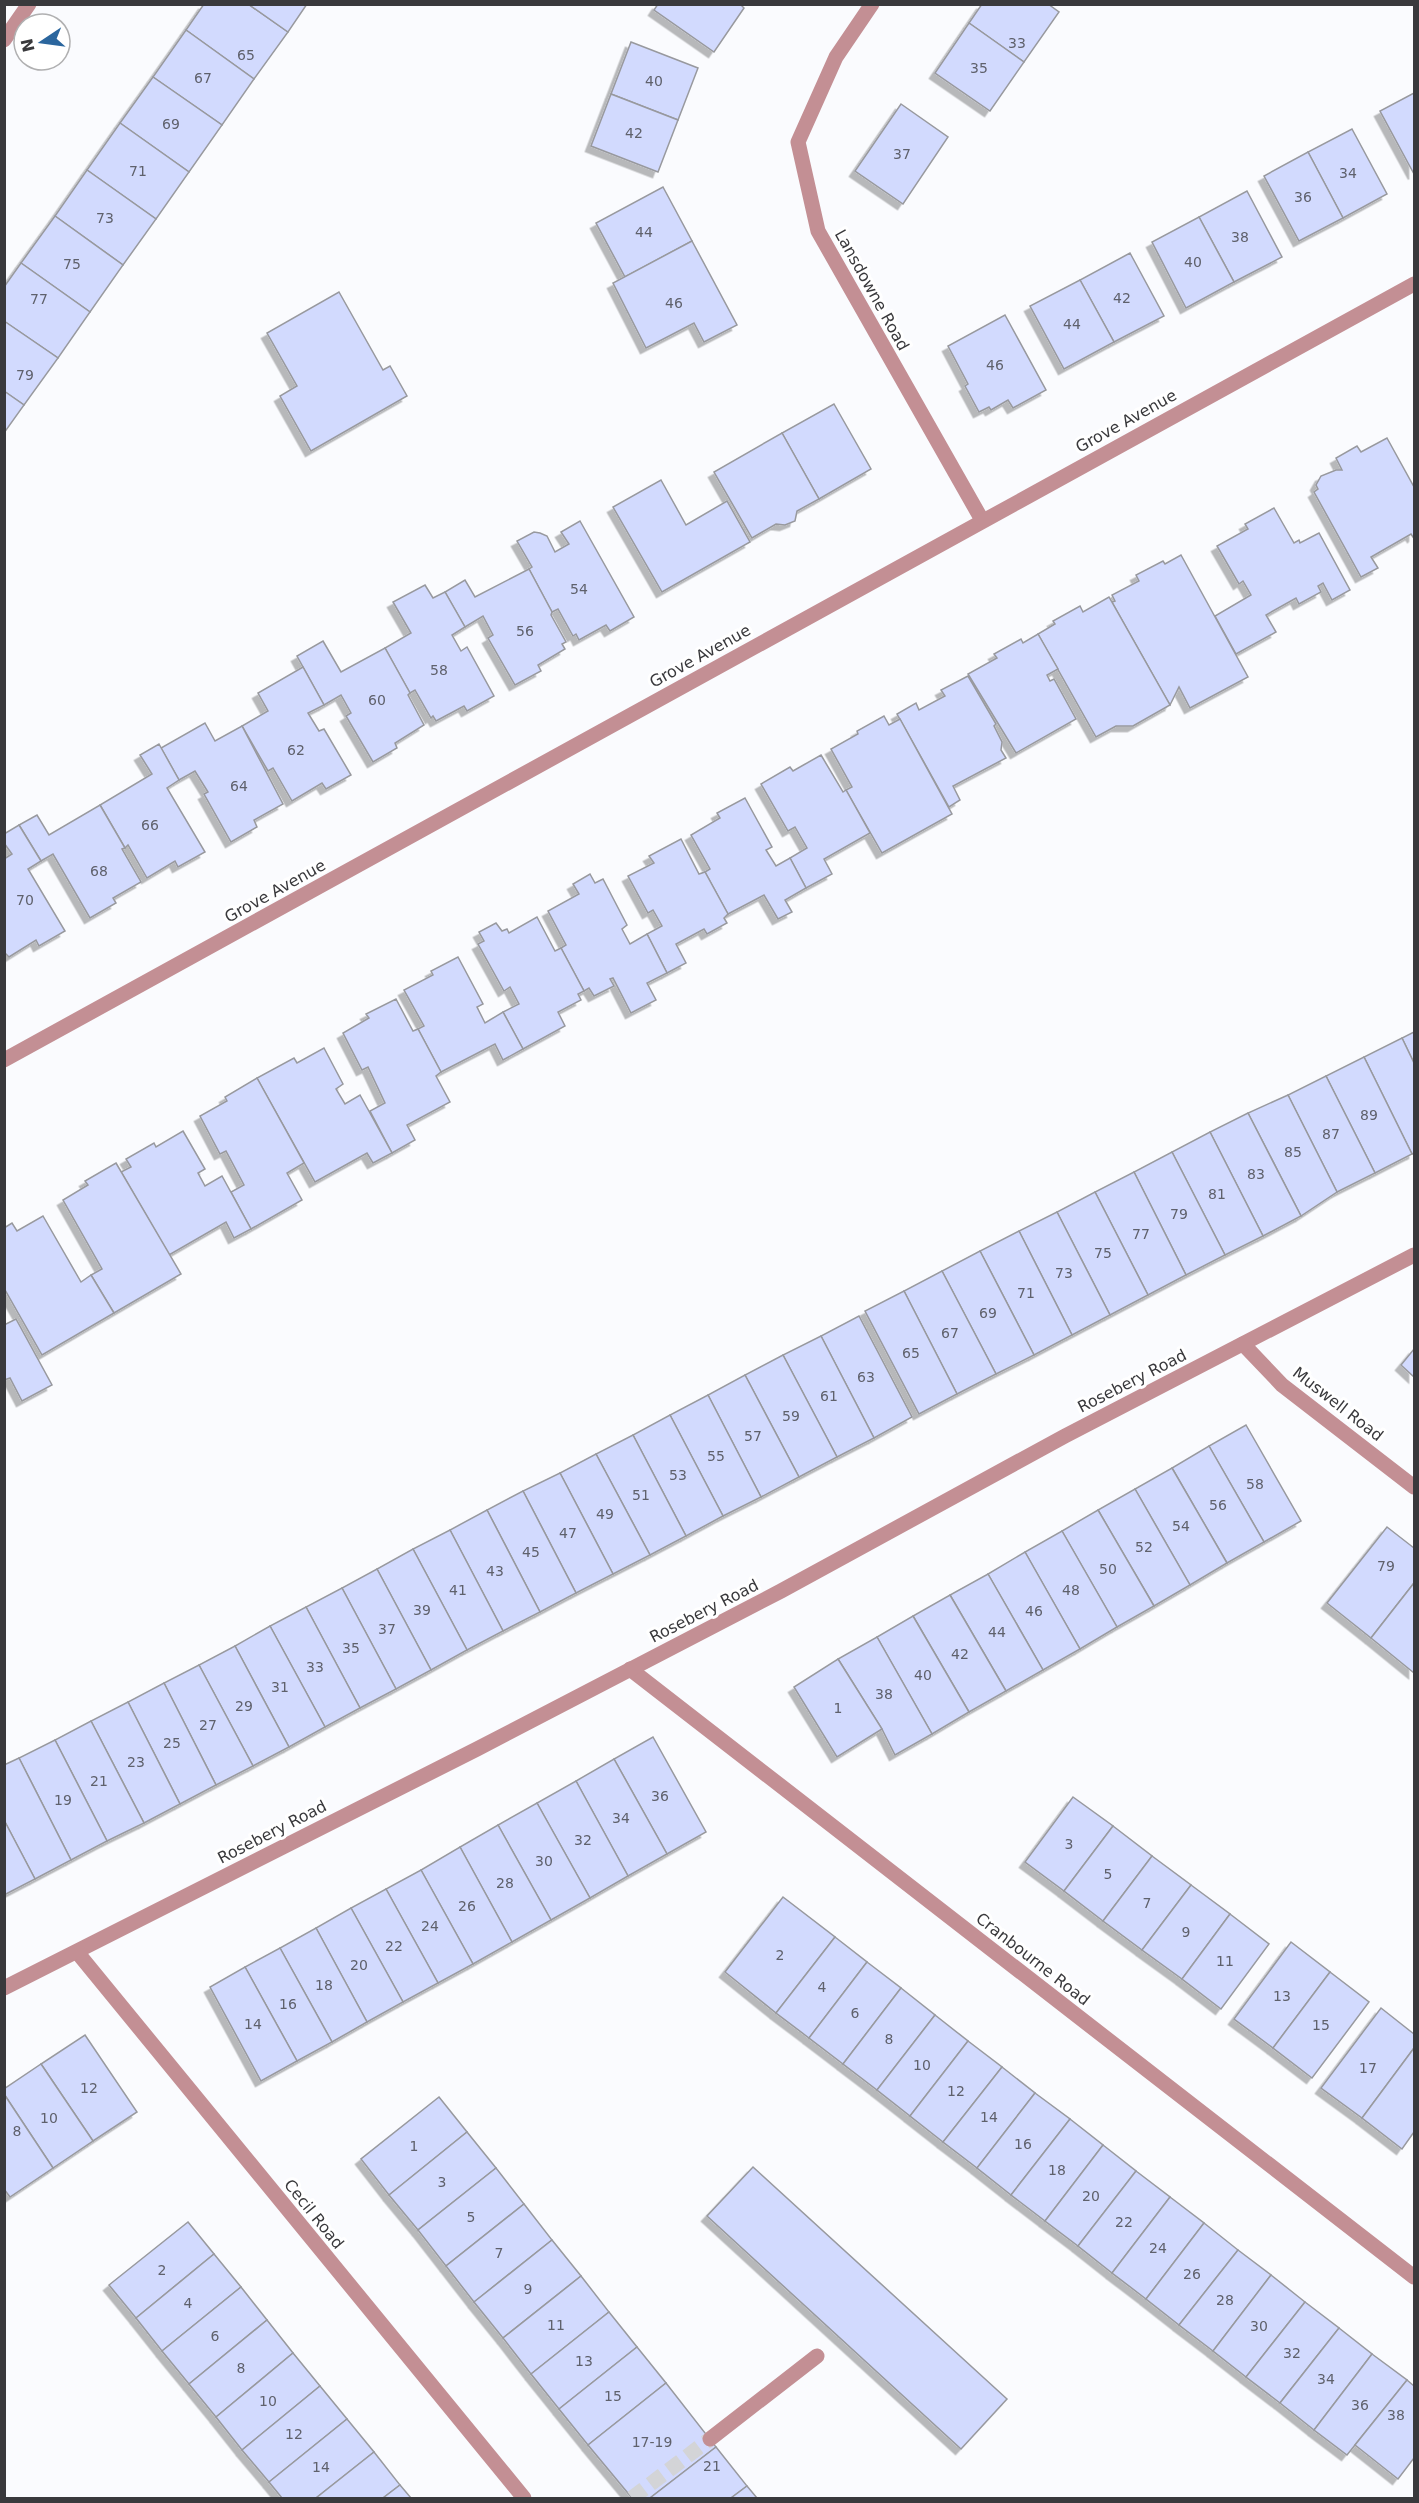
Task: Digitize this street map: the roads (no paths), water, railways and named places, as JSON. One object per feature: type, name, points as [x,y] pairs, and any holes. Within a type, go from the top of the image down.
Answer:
[{"type":"street","points":[[4,40],[29,4]]},
{"type":"street","name":"Lansdowne Road","points":[[872,4],[836,57],[798,142],[818,231],[982,520]]},
{"type":"street","name":"Grove Avenue","points":[[4,1060],[1414,284]]},
{"type":"street","name":"Rosebery Road","points":[[4,1988],[477,1749],[782,1591],[1065,1437],[1414,1255]]},
{"type":"street","name":"Muswell Road","points":[[1243,1344],[1282,1385],[1414,1487]]},
{"type":"street","name":"Cranbourne Road","points":[[630,1669],[1414,2277]]},
{"type":"street","name":"Cecil Road","points":[[77,1952],[524,2499]]},
{"type":"street","points":[[710,2439],[817,2356]]},
{"type":"tunnel","points":[[632,2498],[710,2439]]}]
